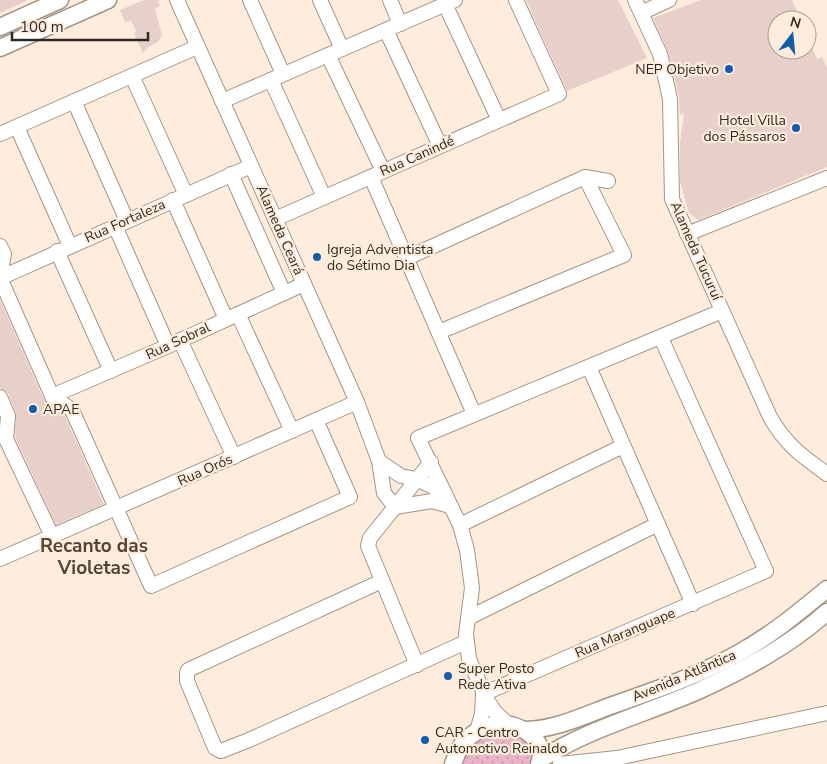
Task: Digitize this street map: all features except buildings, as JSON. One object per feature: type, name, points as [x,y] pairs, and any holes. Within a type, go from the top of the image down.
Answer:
[{"type":"main road","points":[[0,27],[60,0]]},
{"type":"main road","points":[[0,48],[108,0]]},
{"type":"main road","name":"Avenida Atlântica","points":[[477,731],[494,725],[509,725],[526,730],[544,730],[674,683],[736,654],[786,622],[827,589]]},
{"type":"main road","name":"Avenida Atlântica","points":[[542,762],[564,744],[610,724],[697,691],[755,663],[801,634],[827,612]]},
{"type":"main road","name":"Avenida Atlântica","points":[[526,730],[538,743],[542,762]]},
{"type":"main road","points":[[453,764],[462,745],[477,731]]},
{"type":"street","name":"Alameda Ceará","points":[[177,0],[356,402],[379,461],[384,493]]},
{"type":"street","points":[[250,0],[277,77],[324,197]]},
{"type":"street","points":[[320,0],[342,49]]},
{"type":"street","points":[[390,0],[400,24]]},
{"type":"street","name":"Rua Canindé","points":[[275,219],[559,94],[516,0]]},
{"type":"street","points":[[638,6],[669,0]]},
{"type":"street","points":[[222,100],[450,2],[499,120]]},
{"type":"street","name":"Alameda Tucuruí","points":[[638,6],[660,54],[670,100],[672,199],[779,434],[796,451],[827,474]]},
{"type":"street","points":[[386,30],[440,146]]},
{"type":"street","points":[[0,134],[197,47]]},
{"type":"street","points":[[328,55],[377,174],[407,258],[474,414]]},
{"type":"street","points":[[132,76],[179,198],[232,316],[292,431]]},
{"type":"street","points":[[74,101],[121,223],[174,343],[234,457]]},
{"type":"street","points":[[17,127],[111,371]]},
{"type":"street","name":"Rua Fortaleza","points":[[0,278],[251,166]]},
{"type":"street","points":[[231,174],[284,293]]},
{"type":"street","points":[[407,258],[585,177],[608,181]]},
{"type":"street","points":[[439,332],[624,255],[585,177]]},
{"type":"street","points":[[687,234],[827,178]]},
{"type":"street","points":[[0,246],[4,254],[0,278],[52,396],[72,410],[151,586],[350,497],[316,420]]},
{"type":"street","name":"Rua Sobral","points":[[52,396],[304,284]]},
{"type":"street","points":[[509,725],[495,712],[483,694],[469,659],[466,642],[472,588],[467,550],[460,526],[418,438],[722,311]]},
{"type":"street","name":"Rua Maranguape","points":[[483,694],[766,571],[661,338]]},
{"type":"street","points":[[589,367],[693,604]]},
{"type":"street","points":[[0,397],[6,439],[52,536]]},
{"type":"street","name":"Rua Orós","points":[[0,559],[356,402]]},
{"type":"street","points":[[460,526],[623,446]]},
{"type":"street","points":[[379,461],[401,476],[416,479],[433,487],[449,503]]},
{"type":"street","points":[[417,664],[368,546],[370,538],[431,462]]},
{"type":"street","points":[[395,507],[384,493],[388,486],[401,476]]},
{"type":"street","points":[[395,507],[432,501],[449,503]]},
{"type":"street","points":[[468,618],[658,524]]},
{"type":"street","points":[[382,581],[188,670],[187,681],[215,748],[221,751],[249,740],[466,642]]},
{"type":"street","points":[[477,731],[482,714],[483,694]]},
{"type":"street","points":[[560,764],[617,758],[827,713]]},
{"type":"shaded area","points":[[501,729],[517,731],[535,750],[532,764],[463,764],[468,750],[476,741]]},
{"type":"place","name":"NEP Objetivo","points":[[729,69]]},
{"type":"place","name":"Hotel Villa dos Pássaros","points":[[796,128]]},
{"type":"place","name":"Igreja Adventista do Sétimo Dia","points":[[317,257]]},
{"type":"place","name":"APAE","points":[[33,409]]},
{"type":"place","name":"Super Posto Rede Ativa","points":[[448,676]]},
{"type":"place","name":"CAR - Centro Automotivo Reinaldo","points":[[425,740]]},
{"type":"district","name":"Recanto das Violetas","points":[[94,557]]}]
